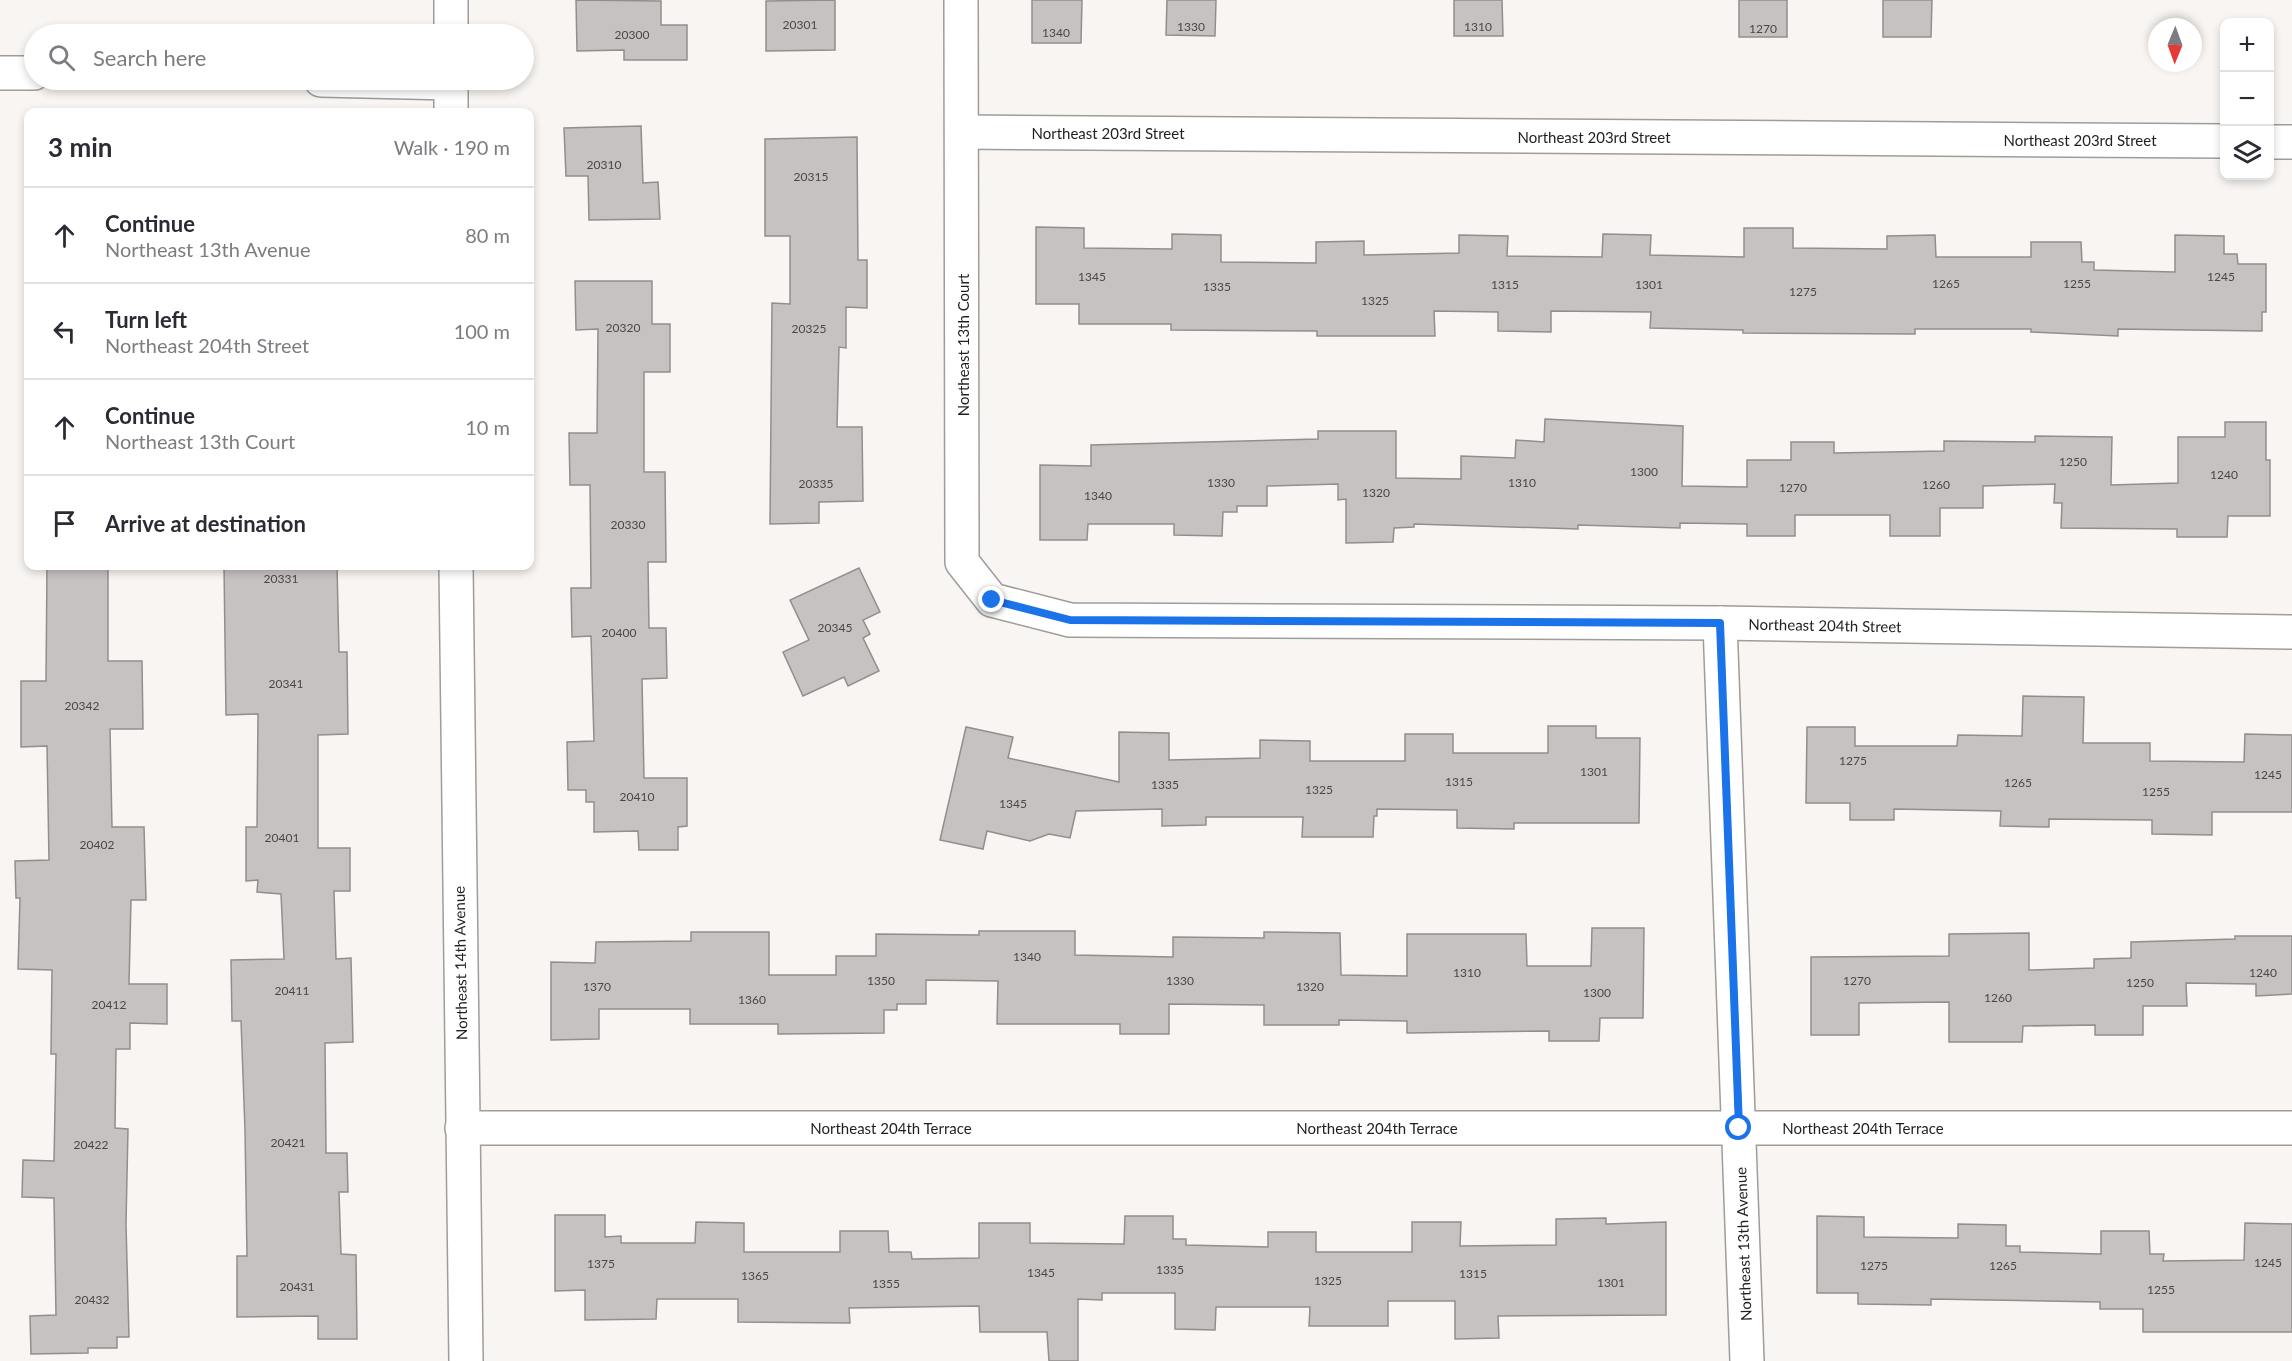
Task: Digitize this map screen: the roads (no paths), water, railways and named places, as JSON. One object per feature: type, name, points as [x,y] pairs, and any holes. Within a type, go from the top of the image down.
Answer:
[{"type":"street","points":[[451,24],[452,0]]},
{"type":"street","name":"Northeast 13th Court","points":[[961,0],[962,562],[992,600],[1070,620]]},
{"type":"street","points":[[1,72],[24,73]]},
{"type":"street","points":[[429,90],[451,92]]},
{"type":"street","name":"Northeast 203rd Street","points":[[963,132],[2220,141]]},
{"type":"street","points":[[2274,142],[2292,142]]},
{"type":"street","name":"Northeast 14th Avenue","points":[[456,570],[466,1361]]},
{"type":"street","name":"Northeast 204th Street","points":[[1070,620],[1720,623],[2292,632]]},
{"type":"street","name":"Northeast 13th Avenue","points":[[1720,623],[1747,1361]]},
{"type":"street","name":"Northeast 204th Terrace","points":[[462,1128],[2292,1128]]}]
